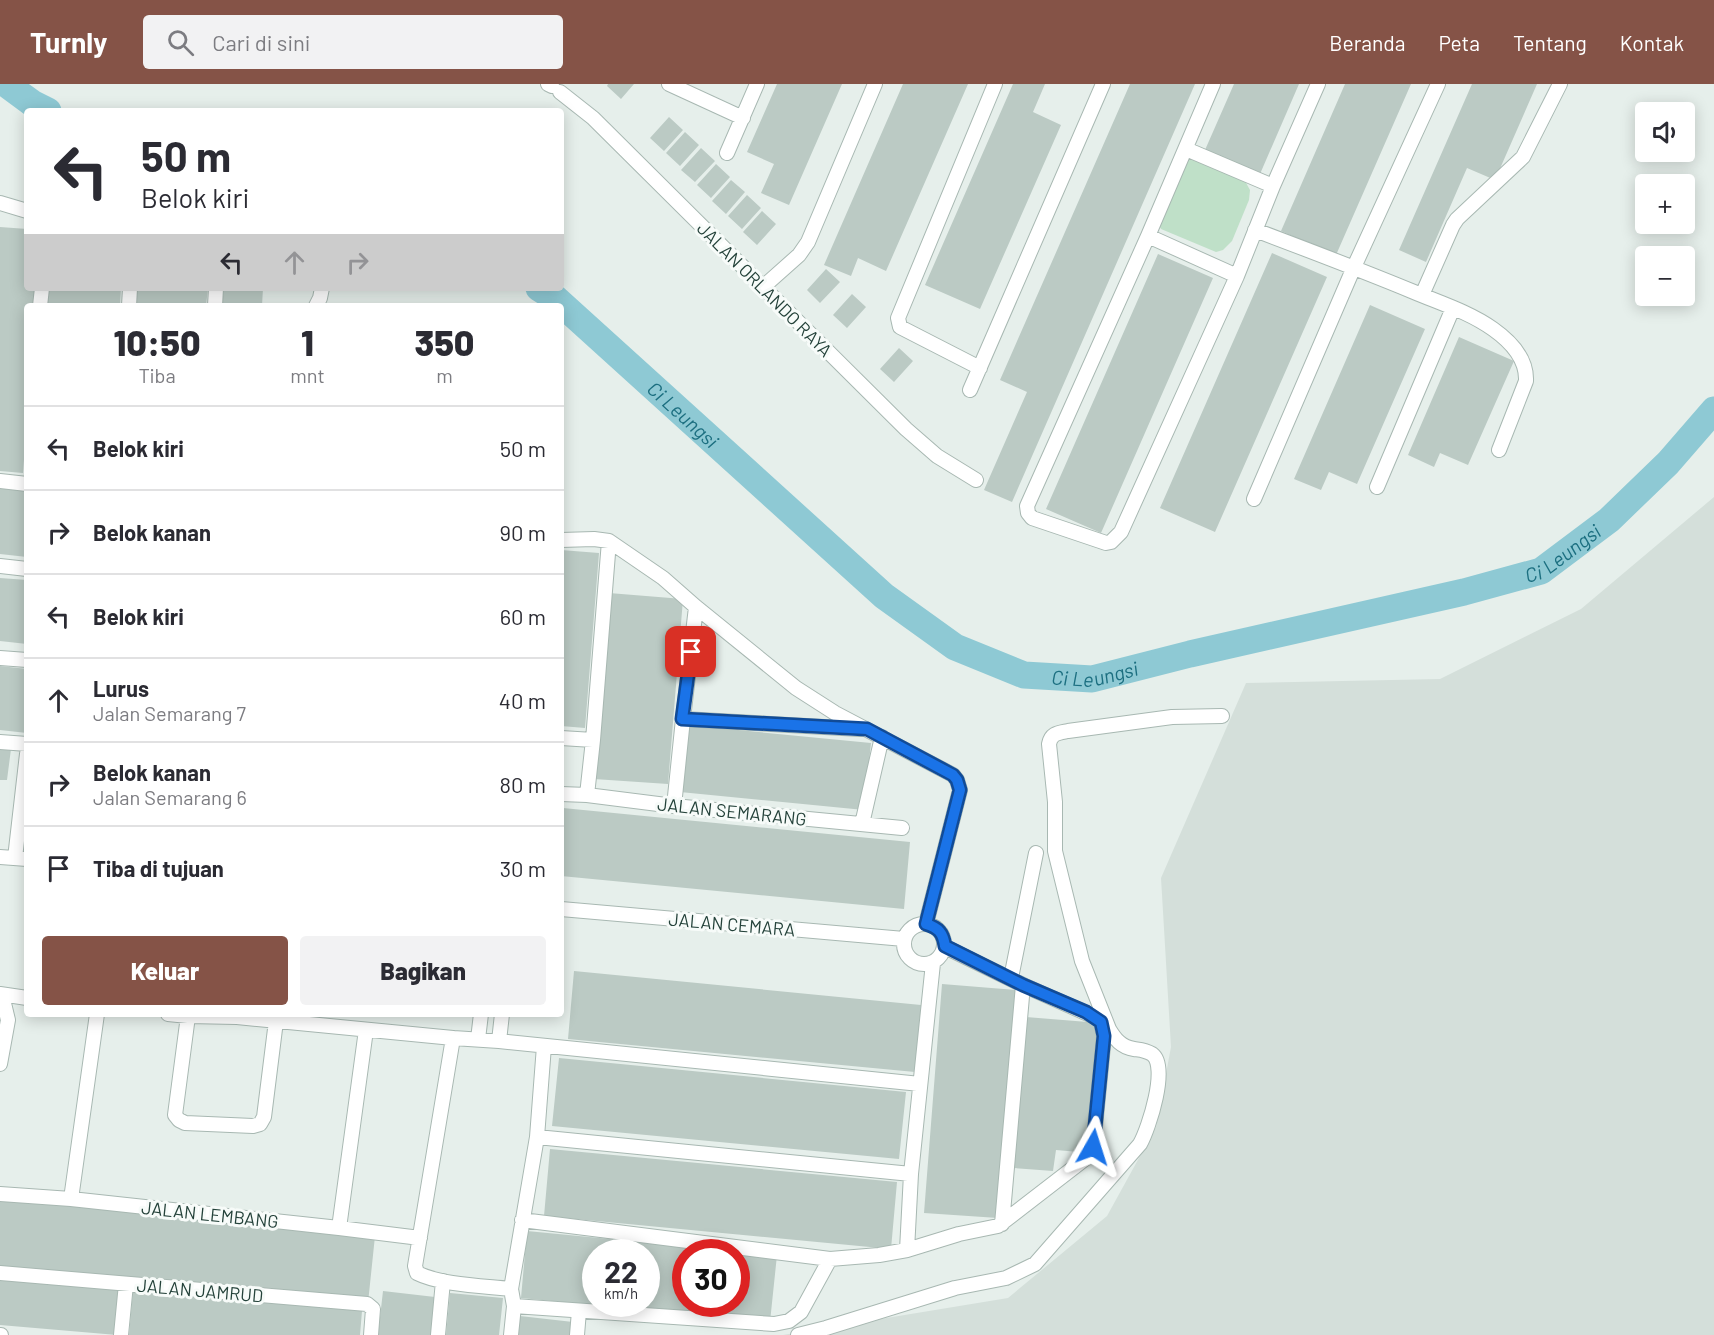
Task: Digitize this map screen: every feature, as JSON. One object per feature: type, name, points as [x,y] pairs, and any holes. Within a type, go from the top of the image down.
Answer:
[{"type":"street","points":[[669,84],[743,117]]},
{"type":"street","points":[[727,153],[758,84]]},
{"type":"street","points":[[763,287],[799,255],[808,242],[875,84]]},
{"type":"street","points":[[980,368],[900,327],[898,318],[995,84]]},
{"type":"street","points":[[1213,84],[1148,236],[1027,506],[1032,518],[1106,543],[1111,542],[1120,532],[1237,276],[1273,186],[1318,84]]},
{"type":"street","points":[[1254,499],[1354,267],[1438,84]]},
{"type":"street","points":[[1422,295],[1453,225],[1523,157],[1560,84]]},
{"type":"street","points":[[970,390],[1099,85]]},
{"type":"street","name":"JALAN ORLANDO RAYA","points":[[554,88],[593,118],[906,429],[937,456],[975,480]]},
{"type":"street","points":[[1186,149],[1273,186]]},
{"type":"street","points":[[0,203],[24,210]]},
{"type":"street","points":[[1255,230],[1354,267],[1453,308],[1491,328],[1501,336],[1519,355],[1526,369],[1526,381],[1499,450]]},
{"type":"street","points":[[1148,236],[1237,276]]},
{"type":"street","points":[[1377,487],[1453,308]]},
{"type":"street","points":[[0,481],[24,484]]},
{"type":"street","points":[[564,540],[609,541],[663,578],[796,688],[835,713],[953,775],[960,790],[926,924]]},
{"type":"street","points":[[587,795],[609,541]]},
{"type":"street","points":[[0,566],[24,569]]},
{"type":"street","points":[[674,806],[696,607]]},
{"type":"street","points":[[0,658],[24,660]]},
{"type":"street","points":[[798,1335],[956,1288],[1006,1278],[1028,1268],[1049,1250],[1140,1144],[1148,1130],[1160,1069],[1153,1054],[1126,1047],[1115,1039],[1082,961],[1055,850],[1055,802],[1050,738],[1068,731],[1172,717],[1222,716]]},
{"type":"street","points":[[682,719],[867,729]]},
{"type":"street","points":[[862,824],[882,737]]},
{"type":"street","points":[[564,738],[593,740]]},
{"type":"street","points":[[0,742],[24,744]]},
{"type":"street","name":"JALAN SEMARANG","points":[[564,794],[902,828]]},
{"type":"street","points":[[0,857],[21,859],[24,806]]},
{"type":"street","points":[[1002,1224],[1017,982],[1036,854]]},
{"type":"street","name":"JALAN CEMARA","points":[[564,909],[904,939]]},
{"type":"street","points":[[926,924],[936,927],[943,936],[945,946],[941,956],[933,963],[922,964],[912,961],[906,953],[904,939],[916,926],[926,924]]},
{"type":"street","points":[[522,1220],[830,1259],[907,1250],[1002,1224],[1090,1155],[1093,1147],[1104,1036],[1101,1022],[1097,1018],[945,946]]},
{"type":"street","points":[[907,1250],[911,1174],[933,963]]},
{"type":"street","points":[[0,1064],[8,1020],[1,994],[24,998]]},
{"type":"street","points":[[71,1199],[97,1017]]},
{"type":"street","points":[[188,1017],[175,1115],[186,1123],[197,1124],[253,1126],[260,1124],[264,1117],[276,1021]]},
{"type":"street","points":[[245,1017],[920,1084]]},
{"type":"street","points":[[478,1039],[481,1017]]},
{"type":"street","points":[[499,1041],[502,1017]]},
{"type":"street","points":[[339,1228],[366,1030]]},
{"type":"street","points":[[453,1038],[415,1266],[417,1273],[443,1281],[511,1289]]},
{"type":"street","points":[[511,1335],[514,1306],[511,1289],[537,1137],[544,1046]]},
{"type":"street","points":[[537,1137],[911,1174]]},
{"type":"street","name":"JALAN LEMBANG","points":[[0,1194],[71,1199],[420,1238]]},
{"type":"street","points":[[514,1306],[774,1324],[789,1321],[801,1312],[830,1259]]},
{"type":"street","name":"JALAN JAMRUD","points":[[0,1273],[367,1304],[373,1309],[371,1335]]},
{"type":"street","points":[[438,1335],[443,1281]]},
{"type":"street","points":[[122,1335],[126,1284]]},
{"type":"street","points":[[577,1335],[579,1311]]},
{"type":"shaded area","points":[[1714,497],[1714,1335],[783,1335],[1008,1298],[1107,1216],[1156,1127],[1171,1047],[1161,878],[1246,683],[1440,679],[1581,609]]},
{"type":"green space","points":[[1191,158],[1245,181],[1250,190],[1249,200],[1232,241],[1223,250],[1216,252],[1161,229],[1156,220],[1183,161]]},
{"type":"building","points":[[608,84],[634,84],[621,99],[607,86]]},
{"type":"building","points":[[777,84],[842,84],[789,205],[761,193],[774,164],[747,152]]},
{"type":"building","points":[[903,84],[968,84],[886,271],[858,258],[851,276],[824,265]]},
{"type":"building","points":[[1013,84],[1045,84],[1033,112],[1061,125],[980,309],[925,285]]},
{"type":"building","points":[[1130,84],[1195,84],[1012,502],[984,490],[1027,392],[1000,380]]},
{"type":"building","points":[[1234,84],[1299,84],[1260,174],[1205,150]]},
{"type":"building","points":[[1345,84],[1411,84],[1336,255],[1281,231]]},
{"type":"building","points":[[1472,84],[1537,84],[1495,180],[1467,168],[1426,262],[1399,250]]},
{"type":"building","points":[[669,117],[683,130],[664,151],[650,138]]},
{"type":"building","points":[[685,132],[699,145],[680,166],[666,153]]},
{"type":"building","points":[[701,148],[715,161],[695,182],[681,170]]},
{"type":"building","points":[[716,164],[730,177],[711,198],[697,185]]},
{"type":"building","points":[[731,180],[745,192],[726,214],[712,201]]},
{"type":"building","points":[[747,195],[761,208],[742,229],[728,216]]},
{"type":"building","points":[[762,211],[776,224],[757,245],[743,232]]},
{"type":"building","points":[[0,227],[24,229],[24,291],[37,291],[36,303],[24,303],[23,473],[0,471]]},
{"type":"building","points":[[1272,253],[1327,277],[1215,532],[1160,508]]},
{"type":"building","points":[[1158,254],[1213,278],[1101,533],[1046,509]]},
{"type":"building","points":[[826,269],[840,282],[820,303],[807,290]]},
{"type":"building","points":[[47,291],[121,291],[120,303],[45,303]]},
{"type":"building","points":[[133,291],[208,291],[206,303],[132,303]]},
{"type":"building","points":[[224,291],[263,291],[262,303],[222,303]]},
{"type":"building","points":[[852,294],[866,307],[847,328],[833,315]]},
{"type":"building","points":[[1370,305],[1425,329],[1357,484],[1329,472],[1321,490],[1294,479]]},
{"type":"building","points":[[1459,337],[1514,361],[1468,465],[1440,453],[1434,467],[1408,455]]},
{"type":"building","points":[[899,348],[913,361],[894,382],[880,369]]},
{"type":"building","points":[[0,484],[24,487],[24,557],[0,554]]},
{"type":"building","points":[[564,550],[599,553],[585,728],[564,726]]},
{"type":"building","points":[[0,578],[24,580],[24,644],[0,641]]},
{"type":"building","points":[[609,593],[683,599],[668,784],[594,779]]},
{"type":"building","points":[[0,666],[24,669],[24,733],[0,730]]},
{"type":"building","points":[[686,725],[871,743],[864,810],[680,792]]},
{"type":"building","points":[[0,748],[11,749],[7,780],[0,780]]},
{"type":"building","points":[[564,808],[910,842],[904,909],[564,876]]},
{"type":"building","points":[[574,971],[921,1005],[915,1072],[568,1039]]},
{"type":"building","points":[[942,984],[1016,990],[998,1218],[924,1213]]},
{"type":"building","points":[[1026,1017],[1100,1023],[1090,1153],[1056,1150],[1053,1171],[1014,1168]]},
{"type":"building","points":[[559,1058],[906,1092],[899,1159],[552,1126]]},
{"type":"building","points":[[550,1149],[897,1182],[891,1249],[544,1216]]},
{"type":"building","points":[[0,1199],[375,1236],[368,1303],[0,1267]]},
{"type":"building","points":[[527,1231],[610,1239],[582,1239],[582,1304],[521,1298]]},
{"type":"building","points":[[660,1244],[672,1245],[672,1313],[660,1311]]},
{"type":"building","points":[[750,1252],[777,1255],[770,1322],[718,1317],[750,1317]]},
{"type":"building","points":[[0,1280],[121,1290],[117,1335],[0,1325]]},
{"type":"building","points":[[133,1291],[362,1311],[360,1335],[129,1335]]},
{"type":"building","points":[[383,1291],[435,1297],[431,1335],[378,1335]]},
{"type":"building","points":[[450,1293],[503,1298],[499,1335],[446,1335]]},
{"type":"building","points":[[520,1316],[573,1322],[571,1335],[518,1335]]},
{"type":"waterway","name":"Ci Leungsi","points":[[6,84],[42,108]]},
{"type":"waterway","name":"Ci Leungsi","points":[[544,291],[561,303]]},
{"type":"waterway","name":"Ci Leungsi","points":[[564,306],[884,596],[955,647],[1024,675],[1092,679],[1190,654],[1464,592],[1541,571],[1609,520],[1668,463],[1714,410]]},
{"type":"route","points":[[691,652],[682,719],[867,729],[953,775],[960,790],[926,924],[936,927],[943,936],[945,946],[1023,985],[1086,1012],[1101,1022],[1104,1036],[1093,1147]]}]
